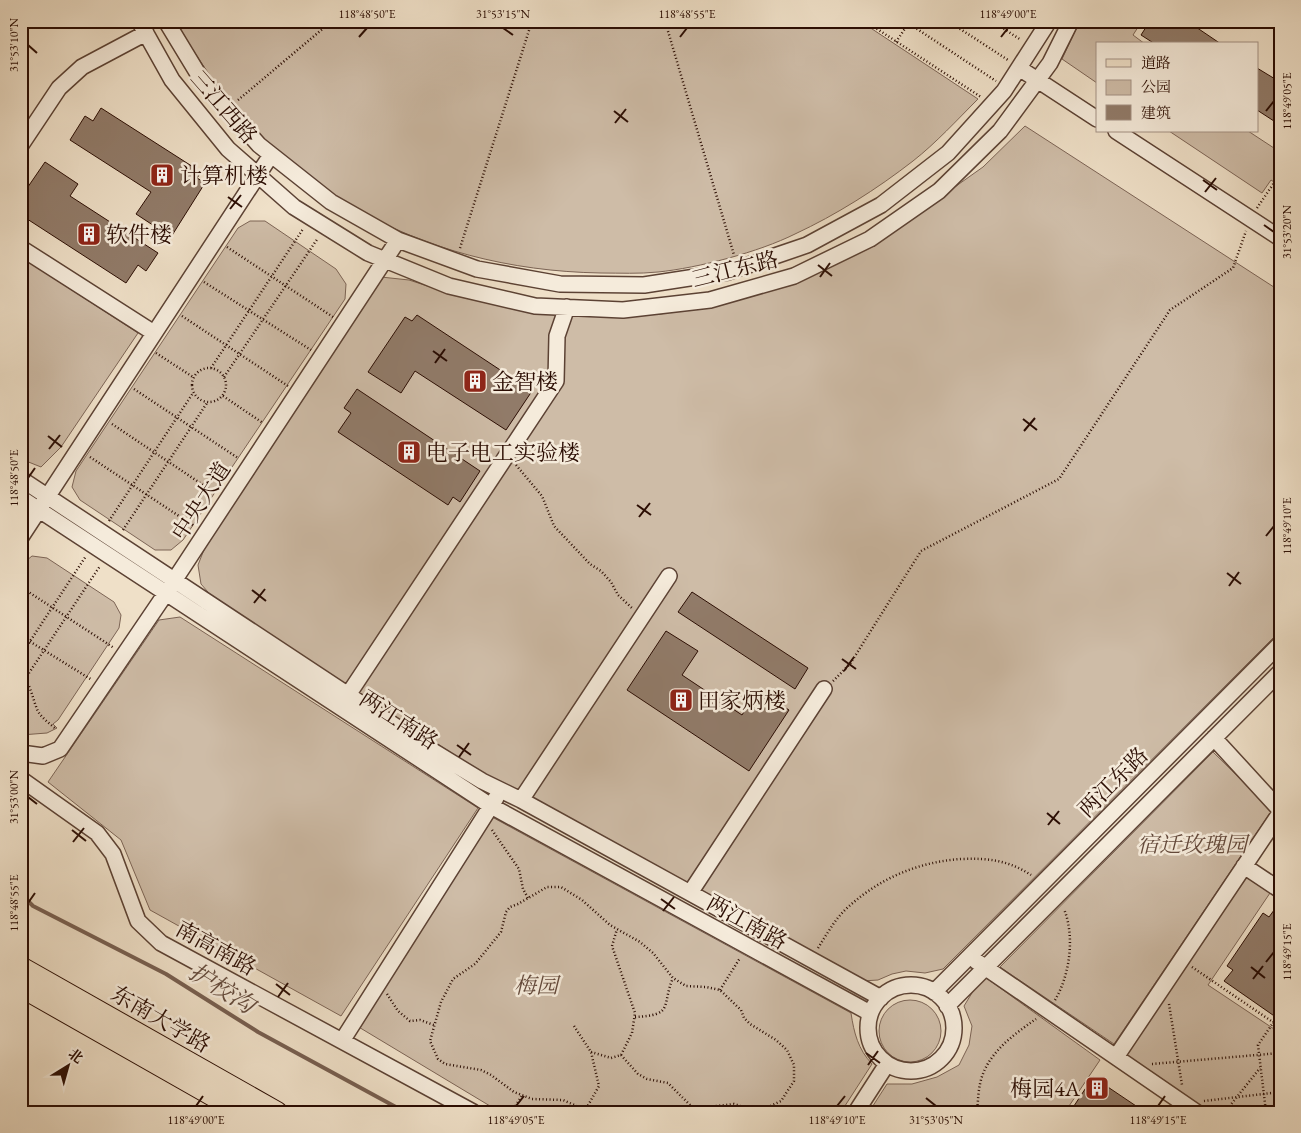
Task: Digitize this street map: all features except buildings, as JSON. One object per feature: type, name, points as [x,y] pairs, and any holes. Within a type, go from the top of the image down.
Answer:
[{"type":"main road","name":"东南大学路","points":[[21,967],[277,1112]]},
{"type":"main road","name":"东南大学路","points":[[21,987],[240,1112]]},
{"type":"street","name":"三江西路","points":[[166,21],[203,82],[259,145],[331,202]]},
{"type":"street","name":"三江东路","points":[[331,202],[398,240],[477,269],[560,284],[644,285],[728,272],[808,245],[882,205],[948,153],[1006,88],[1049,21]]},
{"type":"street","name":"三江东路","points":[[318,222],[368,253],[450,286],[535,306],[623,310],[710,300],[794,276],[870,239],[940,191],[1000,131],[1050,63],[1071,21]]},
{"type":"street","name":"三江西路","points":[[143,27],[172,80],[228,148],[294,207],[318,222]]},
{"type":"street","points":[[21,145],[59,88],[82,68],[143,27]]},
{"type":"street","points":[[1019,68],[1096,118]]},
{"type":"street","points":[[1118,132],[1280,238]]},
{"type":"street","points":[[21,537],[271,155]]},
{"type":"street","points":[[893,196],[908,213]]},
{"type":"street","name":"中央大道","points":[[21,754],[43,756],[60,749],[170,587],[398,240]]},
{"type":"street","points":[[21,248],[154,333]]},
{"type":"street","points":[[754,263],[761,286]]},
{"type":"street","points":[[657,283],[662,306]]},
{"type":"street","points":[[346,711],[348,695],[556,381],[557,336],[567,308]]},
{"type":"street","name":"两江南路","points":[[21,480],[47,497],[97,539]]},
{"type":"street","name":"两江南路","points":[[21,498],[39,510],[97,539],[170,587],[487,812],[618,875],[870,1013]]},
{"type":"street","points":[[521,800],[668,576]]},
{"type":"street","name":"两江南路","points":[[170,587],[348,695],[482,781],[521,800],[880,998]]},
{"type":"street","name":"两江东路","points":[[934,992],[1280,644]]},
{"type":"street","name":"两江东路","points":[[947,1006],[1280,672]]},
{"type":"street","points":[[690,893],[824,689]]},
{"type":"street","points":[[1116,1057],[1280,812],[1214,738]]},
{"type":"street","name":"南高南路","points":[[21,779],[97,833],[113,854],[138,921],[161,943],[473,1112]]},
{"type":"street","points":[[342,1040],[501,790]]},
{"type":"street","points":[[618,875],[626,858]]},
{"type":"street","points":[[1244,866],[1280,890]]},
{"type":"street","points":[[750,947],[764,933]]},
{"type":"street","points":[[969,956],[1191,1108]]},
{"type":"street","points":[[915,985],[929,989],[941,997],[947,1006],[953,1022],[953,1036],[948,1049],[940,1060],[928,1067],[914,1070],[900,1069],[887,1064],[877,1054],[870,1041],[868,1027],[870,1013],[880,998],[888,991],[901,986],[915,985]]},
{"type":"street","points":[[856,1112],[887,1064]]},
{"type":"path","points":[[227,109],[332,21]]},
{"type":"path","points":[[456,261],[532,21]]},
{"type":"path","points":[[665,21],[738,268]]},
{"type":"path","points":[[865,21],[992,104]]},
{"type":"path","points":[[948,21],[1019,68]]},
{"type":"path","points":[[896,42],[908,22],[1006,88]]},
{"type":"path","points":[[824,689],[850,664],[921,551],[1059,479],[1170,310],[1233,268],[1250,219],[1280,174]]},
{"type":"path","points":[[211,368],[271,277],[318,222]]},
{"type":"path","points":[[224,377],[285,286],[318,222]]},
{"type":"path","points":[[215,240],[343,324]]},
{"type":"path","points":[[192,274],[322,357]]},
{"type":"path","points":[[170,309],[298,392]]},
{"type":"path","points":[[146,346],[193,377]]},
{"type":"path","points":[[205,367],[211,368],[221,372],[226,388],[222,396],[216,401],[207,403],[199,399],[193,392],[191,385],[193,377],[198,371],[205,367]]},
{"type":"path","points":[[122,382],[250,466]]},
{"type":"path","points":[[21,655],[193,392]]},
{"type":"path","points":[[222,396],[274,430]]},
{"type":"path","points":[[25,679],[207,403]]},
{"type":"path","points":[[100,416],[227,500]]},
{"type":"path","points":[[78,450],[205,533]]},
{"type":"path","points":[[507,455],[542,496],[554,526],[590,564],[602,571],[618,595],[641,618]]},
{"type":"path","points":[[21,587],[124,654]]},
{"type":"path","points":[[21,636],[102,687]]},
{"type":"path","points":[[21,676],[28,684],[37,710],[43,718],[67,738]]},
{"type":"path","points":[[487,812],[519,869],[523,889],[528,898]]},
{"type":"path","points":[[811,960],[836,920],[847,908],[876,886],[907,870],[929,863],[979,858],[997,860],[1017,866],[1042,883]]},
{"type":"path","points":[[590,1112],[563,1100],[532,1099],[514,1092],[481,1070],[445,1064],[438,1059],[430,1041],[441,1002],[453,979],[475,964],[501,932],[506,912],[510,907],[547,887],[561,888],[582,900],[617,929],[640,942],[653,953],[673,978],[686,986],[720,990],[741,1010],[744,1018],[750,1024],[776,1040],[787,1050],[794,1065],[794,1081],[781,1101],[764,1109],[750,1109],[734,1104],[708,1107],[698,1112],[668,1083],[647,1079],[638,1074],[622,1055]]},
{"type":"path","points":[[617,929],[612,946],[636,1013],[632,1033],[622,1055]]},
{"type":"path","points":[[720,990],[750,947]]},
{"type":"path","points":[[1181,960],[1280,1026]]},
{"type":"path","points":[[635,1017],[652,1016],[663,1011],[668,1002],[667,992],[673,978]]},
{"type":"path","points":[[379,983],[398,1011],[410,1021],[420,1020],[434,1025]]},
{"type":"path","points":[[1166,983],[1178,1062],[1191,1108],[1237,1097],[1280,1092]]},
{"type":"path","points":[[1266,1112],[1258,1045],[1277,1017]]},
{"type":"path","points":[[574,1026],[591,1052],[599,1086],[586,1109]]},
{"type":"path","points":[[591,1052],[611,1058],[622,1055]]},
{"type":"path","points":[[1129,1066],[1280,1053]]},
{"type":"path","points":[[1225,1112],[1260,1068]]},
{"type":"path","points":[[512,1112],[522,1095]]},
{"type":"green space","points":[[176,21],[860,21],[978,99],[930,147],[885,182],[826,219],[780,241],[709,263],[658,272],[601,273],[534,268],[469,255],[409,235],[353,207],[301,172],[254,129],[212,79]]},
{"type":"green space","points":[[1080,21],[1142,21],[1133,35],[1142,42],[1096,42],[1096,82],[1062,59]]},
{"type":"green space","points":[[1025,126],[1280,291],[1280,631],[943,969],[925,973],[906,971],[878,980],[862,981],[484,774],[214,599],[201,584],[198,565],[207,542],[381,277],[409,280],[443,291],[498,303],[577,316],[661,314],[709,304],[771,287],[935,201],[983,167]]},
{"type":"green space","points":[[1170,132],[1250,132],[1280,152],[1280,186],[1271,180],[1262,193]]},
{"type":"green space","points":[[250,221],[265,221],[336,269],[346,284],[345,299],[183,540],[171,550],[155,550],[80,500],[72,487],[76,471],[238,228]]},
{"type":"green space","points":[[21,257],[138,333],[61,447],[41,467],[21,459]]},
{"type":"green space","points":[[32,556],[47,558],[114,602],[121,615],[119,628],[58,720],[53,724],[57,728],[47,733],[21,735],[21,565]]},
{"type":"green space","points":[[180,617],[478,808],[341,1016],[150,910],[121,840],[48,782],[159,620]]},
{"type":"green space","name":"宿迁玫瑰园","points":[[1213,752],[1272,810],[1114,1044],[1000,967]]},
{"type":"green space","name":"梅园","points":[[492,817],[851,1013],[857,1040],[863,1053],[872,1064],[841,1112],[500,1112],[357,1026]]},
{"type":"green space","points":[[1243,875],[1270,893],[1208,985],[1280,1033],[1280,1112],[1208,1112],[1123,1054]]},
{"type":"green space","points":[[985,977],[1100,1060],[1065,1112],[869,1112],[887,1084],[912,1084],[937,1077],[959,1065],[969,1045],[972,1026],[964,1006],[975,988]]},
{"type":"green space","points":[[910,1000],[927,1005],[932,1009],[936,1014],[941,1031],[936,1048],[932,1053],[927,1057],[910,1062],[893,1057],[888,1053],[884,1048],[879,1031],[884,1014],[888,1009],[893,1005]]},
{"type":"waterway","name":"护校沟","points":[[21,894],[33,906],[166,974],[258,1032],[405,1112]]},
{"type":"place","name":"计算机楼","points":[[162,175]]},
{"type":"place","name":"软件楼","points":[[89,234]]},
{"type":"place","name":"金智楼","points":[[475,381]]},
{"type":"place","name":"电子电工实验楼","points":[[409,452]]},
{"type":"place","name":"田家炳楼","points":[[681,700]]},
{"type":"place","name":"梅园4A","points":[[1097,1088]]}]
